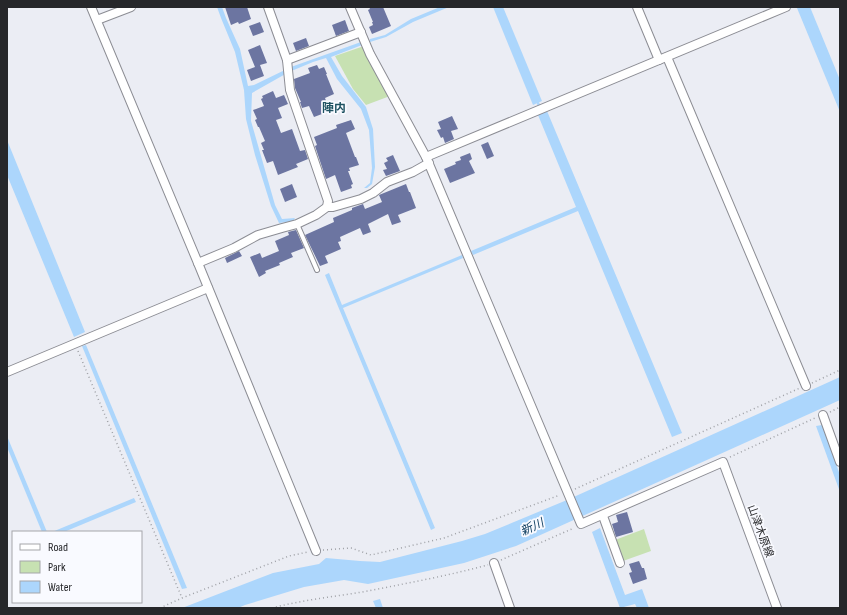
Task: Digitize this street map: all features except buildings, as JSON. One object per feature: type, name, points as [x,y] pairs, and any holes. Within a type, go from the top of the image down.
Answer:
[{"type":"street","points":[[91,7],[316,551]]},
{"type":"street","points":[[97,20],[131,7]]},
{"type":"street","points":[[268,7],[288,67],[290,90],[328,201],[327,207]]},
{"type":"street","points":[[350,7],[370,54],[428,160],[580,522],[603,516],[723,462]]},
{"type":"street","points":[[637,7],[659,60]]},
{"type":"street","points":[[198,263],[234,248],[258,235],[297,224],[316,215],[327,207],[333,207],[361,199],[373,193],[387,182],[413,172],[428,160],[533,112],[784,7]]},
{"type":"street","points":[[288,67],[361,32]]},
{"type":"street","points":[[667,57],[806,386]]},
{"type":"street","points":[[7,372],[208,288]]},
{"type":"street","points":[[823,415],[840,462]]},
{"type":"street","name":"山津木原線","points":[[723,462],[778,608]]},
{"type":"street","points":[[603,516],[620,563]]},
{"type":"street","points":[[494,563],[510,608]]},
{"type":"lane","points":[[297,224],[317,270]]},
{"type":"path","points":[[75,343],[182,598]]},
{"type":"path","points":[[160,608],[289,556],[316,551],[351,548],[371,555],[444,538],[568,494],[840,370]]},
{"type":"path","points":[[723,462],[731,456],[840,407]]},
{"type":"path","points":[[272,608],[286,604],[363,592],[460,572],[494,563],[527,549],[580,522]]},
{"type":"green space","points":[[364,46],[390,96],[366,105],[353,89],[335,56]]},
{"type":"green space","points":[[644,529],[651,551],[623,561],[615,540]]},
{"type":"water","points":[[217,7],[222,7],[240,49],[248,86],[254,85],[291,67],[361,42],[362,45],[331,57],[342,76],[366,107],[373,129],[375,167],[372,184],[367,188],[364,188],[370,183],[372,168],[369,130],[361,109],[337,79],[326,58],[289,72],[252,93],[251,121],[275,205],[282,219],[295,218],[293,221],[279,223],[271,206],[255,155],[246,119],[244,90],[235,52]]},
{"type":"water","points":[[440,7],[449,7],[413,22],[386,37],[370,42],[370,39],[385,35],[411,19]]},
{"type":"water","points":[[493,7],[503,7],[542,101],[533,105]]},
{"type":"water","points":[[810,7],[840,80],[840,112],[797,8]]},
{"type":"water","points":[[547,111],[682,433],[672,437],[578,211],[473,255],[471,251],[576,207],[538,115]]},
{"type":"water","points":[[7,140],[85,332],[74,337],[7,175]]},
{"type":"water","points":[[462,255],[463,258],[343,308],[435,528],[431,530],[325,275],[329,273],[342,305]]},
{"type":"water","points":[[86,345],[187,588],[182,589],[82,346]]},
{"type":"water","name":"新川","points":[[840,377],[840,400],[516,546],[464,563],[368,584],[344,580],[304,587],[238,608],[182,608],[273,573],[319,564],[326,558],[380,562],[485,534],[567,500]]},
{"type":"water","points":[[822,425],[840,475],[840,492],[816,426]]},
{"type":"water","points":[[7,436],[47,531],[42,531],[7,447]]},
{"type":"water","points":[[134,498],[136,502],[66,531],[54,531]]},
{"type":"water","points":[[600,528],[625,595],[642,589],[649,608],[637,608],[635,604],[620,608],[592,532]]},
{"type":"water","points":[[380,599],[383,608],[376,608],[373,601]]},
{"type":"waterway","points":[[538,103],[542,113]]},
{"type":"district","name":"陣内","points":[[334,108]]}]
